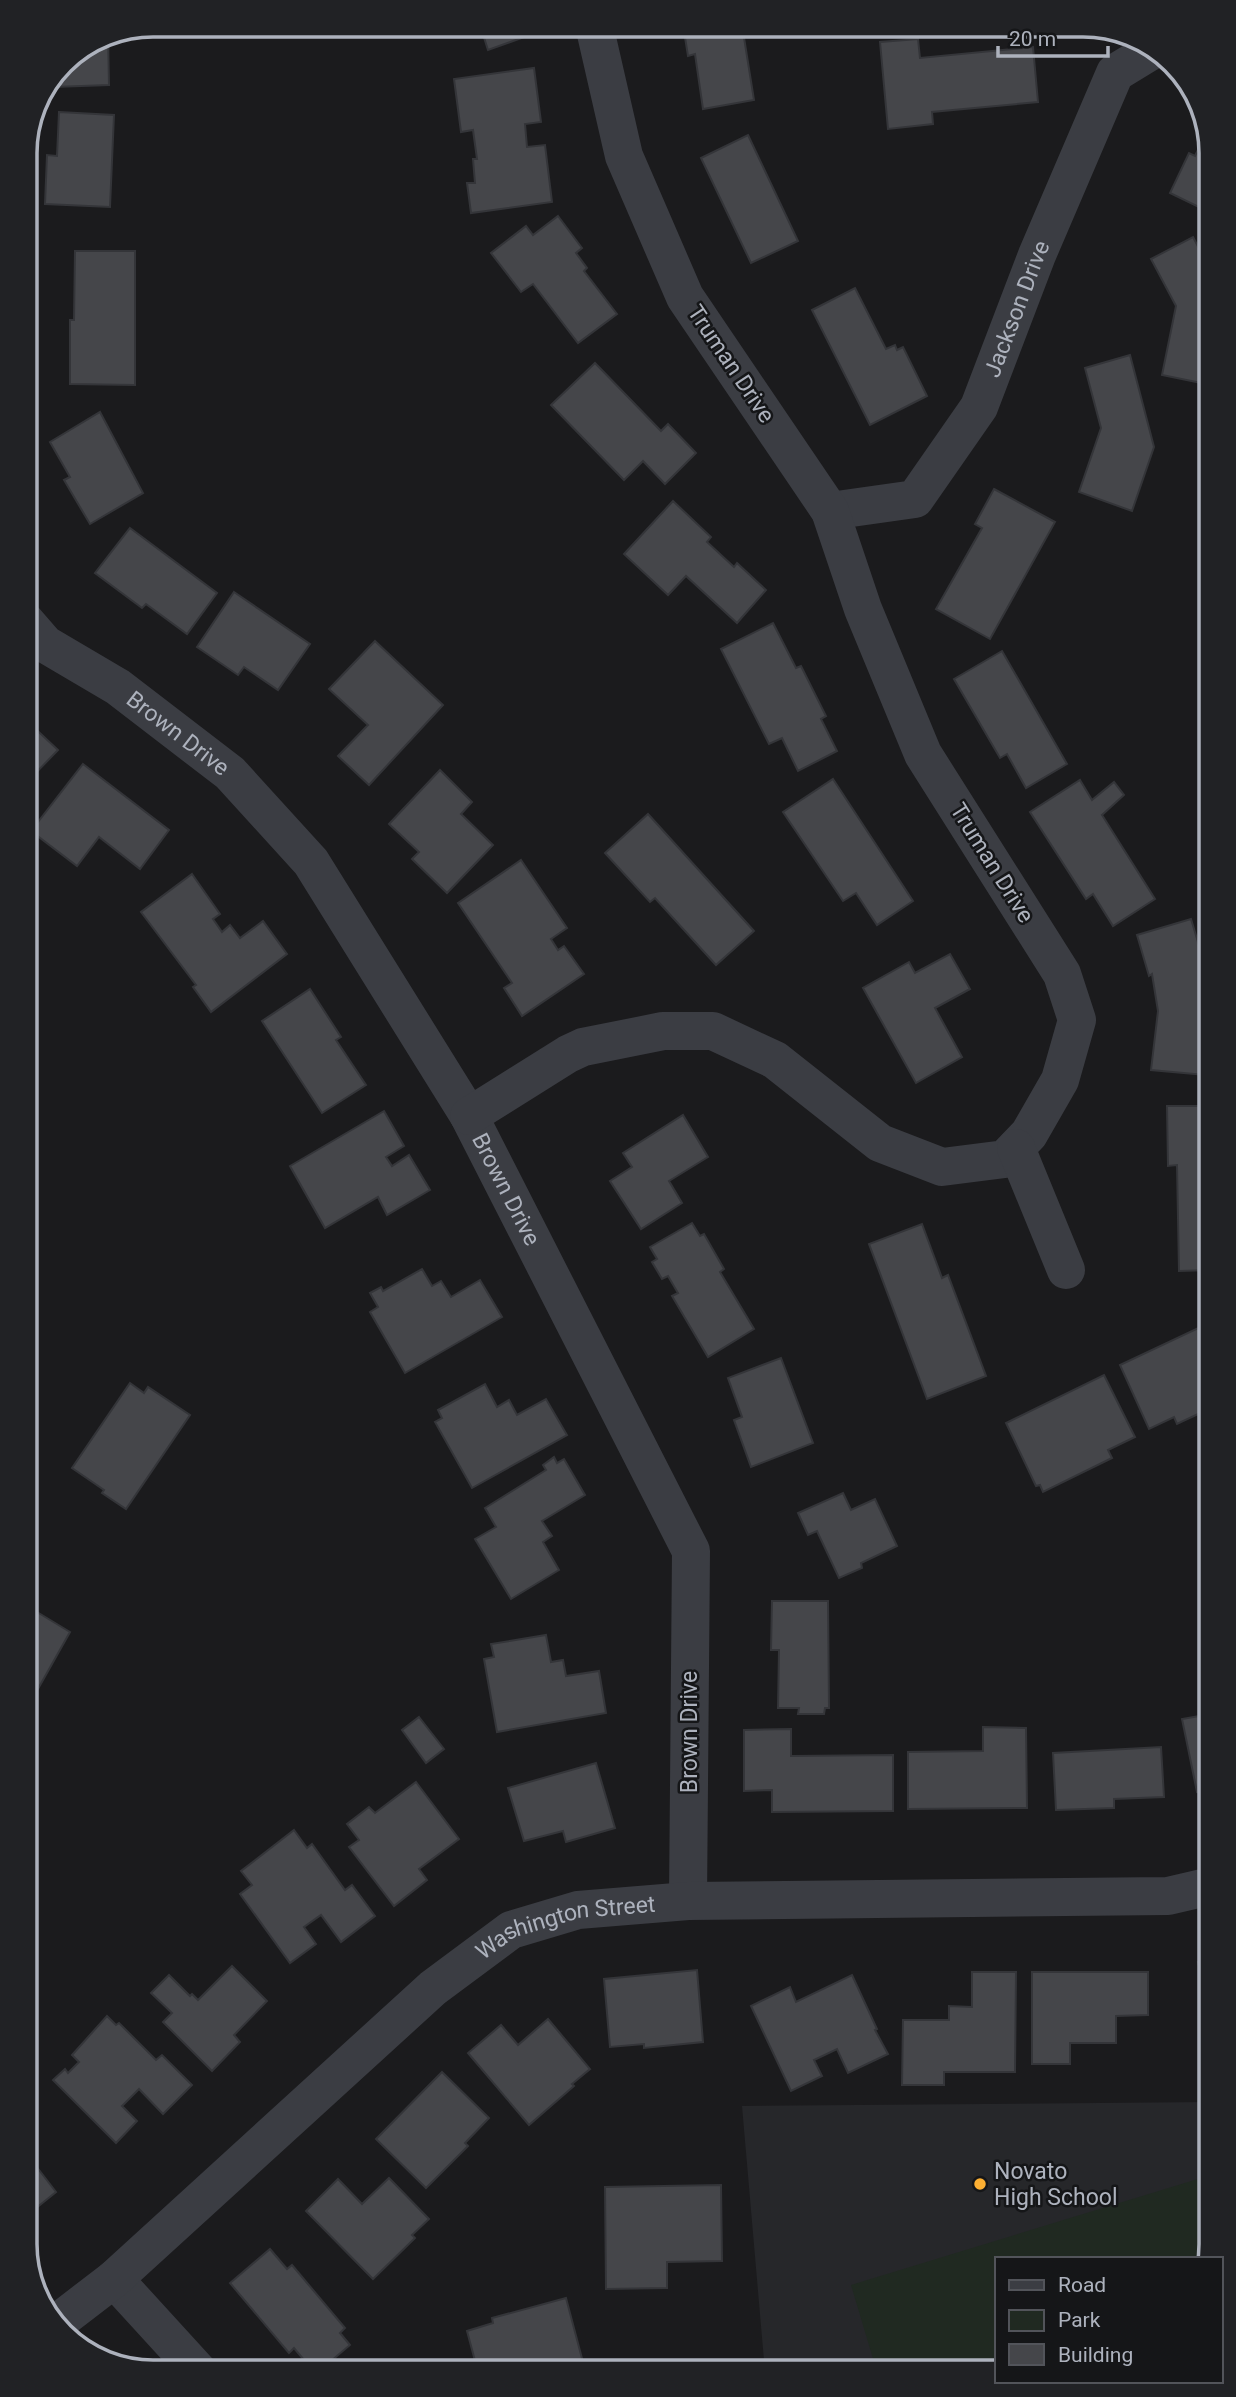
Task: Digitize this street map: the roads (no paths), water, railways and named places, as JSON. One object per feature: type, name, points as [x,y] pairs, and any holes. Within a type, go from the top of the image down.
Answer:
[{"type":"street","name":"Truman Drive","points":[[469,1116],[583,1047],[663,1031],[713,1031],[775,1060],[880,1143],[942,1167],[1005,1159],[1029,1134],[1060,1080],[1077,1020],[1062,974],[923,754],[863,608],[830,510],[685,297],[624,156],[597,37]]},
{"type":"street","name":"Jackson Drive","points":[[830,510],[915,499],[979,407],[1037,254],[1115,74],[1145,55]]},
{"type":"street","name":"Brown Drive","points":[[37,635],[45,644],[118,687],[230,773],[311,862],[469,1116],[691,1551],[688,1901]]},
{"type":"street","points":[[1016,1148],[1066,1270]]},
{"type":"street","name":"Washington Street","points":[[64,2318],[114,2279],[433,1988],[511,1930],[578,1910],[688,1901],[1168,1896],[1199,1889]]},
{"type":"street","points":[[114,2279],[188,2360]]},
{"type":"place","name":"Novato High School","points":[[980,2184]]}]
